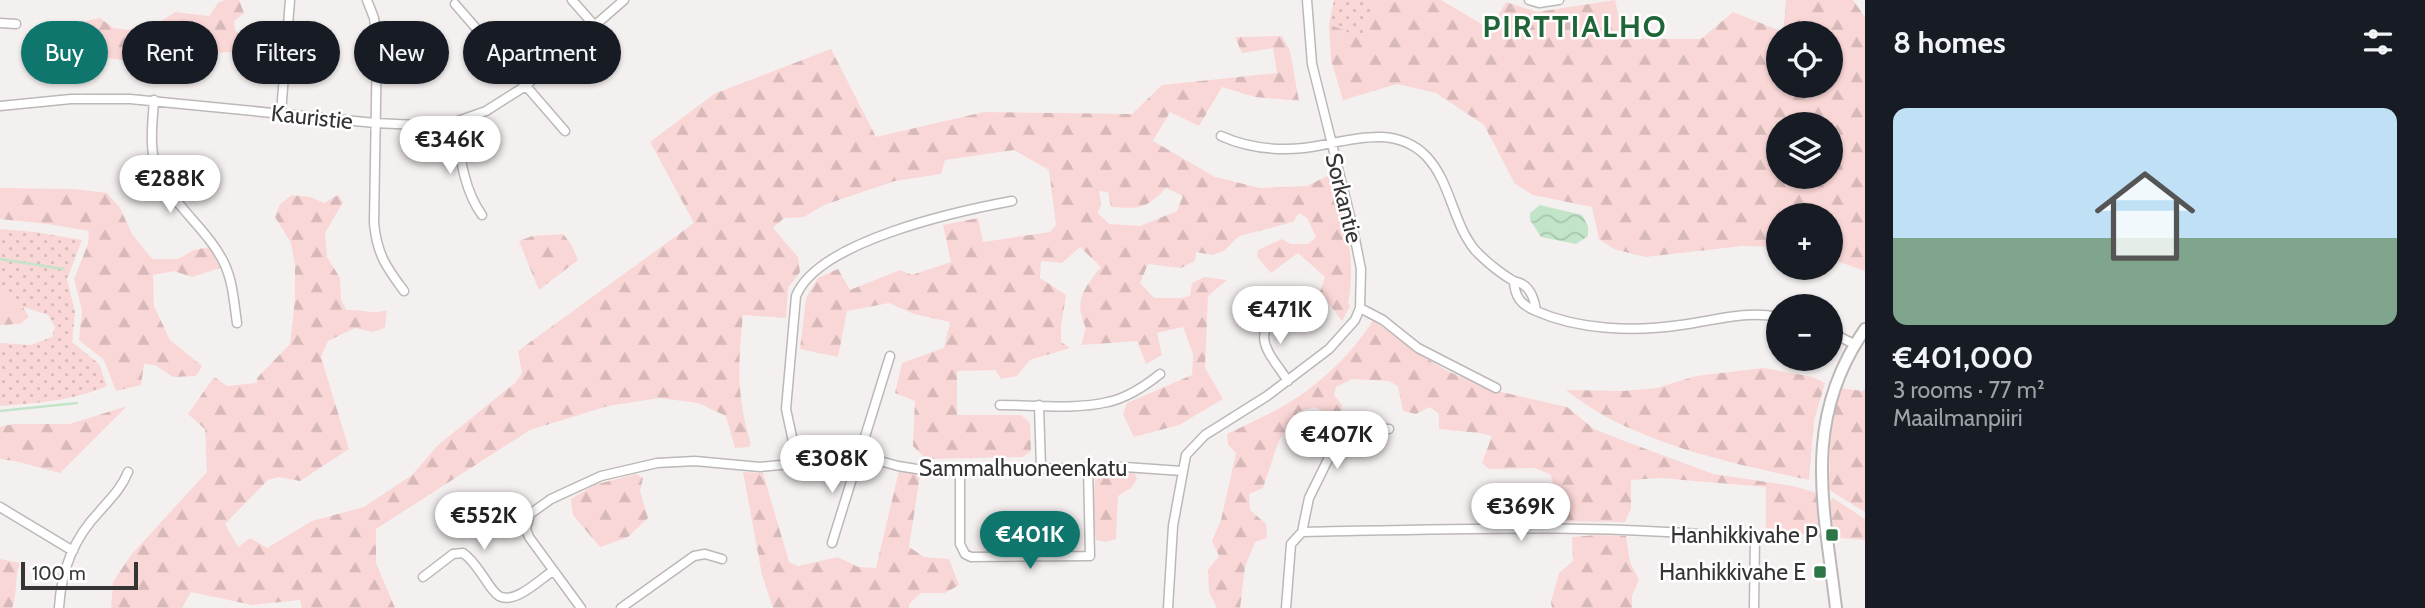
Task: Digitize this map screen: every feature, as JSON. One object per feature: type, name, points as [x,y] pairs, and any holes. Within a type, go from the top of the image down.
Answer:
[{"type":"main road","points":[[1836,608],[1822,491],[1823,436],[1825,418],[1835,387],[1854,344],[1865,329]]},
{"type":"street","points":[[281,113],[290,0]]},
{"type":"street","points":[[367,0],[374,18],[377,43],[376,242],[379,254],[404,291]]},
{"type":"street","points":[[572,0],[590,21]]},
{"type":"street","name":"Kauristie","points":[[599,21],[624,0]]},
{"type":"street","name":"Sorkantie","points":[[1307,0],[1312,64],[1359,259],[1362,281],[1360,307]]},
{"type":"street","points":[[1529,0],[1538,3],[1559,0]]},
{"type":"street","points":[[455,4],[524,87],[565,131]]},
{"type":"street","points":[[0,23],[16,24]]},
{"type":"street","name":"Kauristie","points":[[0,106],[71,99],[154,100],[418,125],[455,122],[486,111],[527,84]]},
{"type":"street","points":[[154,100],[151,132],[153,155],[161,178],[213,244],[225,264],[231,281],[237,323]]},
{"type":"street","points":[[455,122],[460,157],[469,190],[473,203],[482,215]]},
{"type":"street","points":[[1221,136],[1263,148],[1304,148],[1359,138],[1385,137],[1415,147],[1439,172],[1465,237],[1478,253],[1514,282],[1523,284],[1535,300],[1536,311],[1557,320],[1625,328],[1679,326],[1733,315],[1766,315]]},
{"type":"street","points":[[797,460],[786,409],[796,296],[804,283],[822,266],[881,235],[933,218],[1012,201]]},
{"type":"street","points":[[1282,306],[1269,318],[1264,332],[1265,349],[1288,381]]},
{"type":"street","points":[[1167,608],[1173,526],[1186,455],[1205,435],[1288,381],[1329,349],[1355,320],[1360,307],[1418,348],[1496,388]]},
{"type":"street","points":[[1843,338],[1854,344]]},
{"type":"street","points":[[832,543],[890,356]]},
{"type":"street","points":[[1000,405],[1094,405],[1110,402],[1144,386],[1160,374]]},
{"type":"street","points":[[1039,405],[1041,469]]},
{"type":"street","points":[[1286,608],[1291,544],[1302,531],[1309,498],[1342,431],[1355,427],[1389,429]]},
{"type":"street","name":"Sammalhuoneenkatu","points":[[581,608],[529,537],[526,521],[536,509],[572,488],[609,474],[657,463],[695,461],[760,467],[840,450],[911,469],[960,471],[1125,467],[1182,471]]},
{"type":"street","points":[[960,471],[961,544],[965,554],[971,557],[1090,556],[1088,467]]},
{"type":"street","points":[[59,608],[61,585],[72,551],[98,513],[117,494],[128,472]]},
{"type":"street","points":[[0,507],[72,551]]},
{"type":"street","points":[[1302,531],[1595,528],[1682,531],[1755,539],[1754,608]]},
{"type":"street","points":[[423,577],[453,554],[463,553],[471,559],[501,598],[508,598],[518,595],[553,570]]},
{"type":"street","points":[[621,608],[694,556],[705,554],[722,559]]},
{"type":"green space","points":[[239,0],[244,13],[232,21],[232,52],[218,51],[218,21],[162,21],[175,12],[209,16],[219,2]]},
{"type":"green space","points":[[1334,0],[1374,0],[1361,39],[1329,24]]},
{"type":"green space","points":[[1374,0],[1441,0],[1490,29],[1506,2],[1537,12],[1615,0],[1624,39],[1701,39],[1733,12],[1766,25],[1766,98],[1843,98],[1843,21],[1784,21],[1786,0],[1853,0],[1865,17],[1865,271],[1843,263],[1843,203],[1766,203],[1766,247],[1742,246],[1645,257],[1614,249],[1599,239],[1592,207],[1533,195],[1515,184],[1484,125],[1436,93],[1397,84],[1343,100],[1331,60],[1329,24],[1361,38]]},
{"type":"green space","points":[[108,24],[122,29],[122,60],[108,58]]},
{"type":"green space","points":[[1282,36],[1290,51],[1299,101],[1255,97],[1222,87],[1199,126],[1170,112],[1153,141],[1215,177],[1260,188],[1307,186],[1333,173],[1350,254],[1350,306],[1342,321],[1320,292],[1325,277],[1298,253],[1271,273],[1257,257],[1258,250],[1282,239],[1291,244],[1308,244],[1316,237],[1307,218],[1299,213],[1293,222],[1239,236],[1224,251],[1212,255],[1196,252],[1195,261],[1181,268],[1148,264],[1140,283],[1154,298],[1190,296],[1192,283],[1204,277],[1227,280],[1208,296],[1205,368],[1223,399],[1179,425],[1134,437],[1123,414],[1127,403],[1192,375],[1193,354],[1183,327],[1157,333],[1162,355],[1146,364],[1137,341],[1081,345],[1086,328],[1080,310],[1082,295],[1101,267],[1080,247],[1062,263],[1041,261],[1040,278],[1066,295],[1061,342],[1070,348],[1030,360],[1017,376],[1001,379],[995,370],[957,371],[957,415],[1021,415],[1030,423],[1031,451],[1023,457],[926,459],[913,446],[915,401],[895,393],[902,363],[944,348],[950,322],[914,314],[889,303],[847,311],[838,357],[800,349],[806,298],[818,278],[838,269],[850,290],[900,270],[912,275],[951,262],[943,225],[978,218],[983,242],[1050,232],[1056,225],[1049,170],[1014,150],[945,160],[941,174],[895,181],[824,205],[804,217],[784,218],[773,228],[798,257],[800,272],[788,288],[786,318],[743,315],[740,380],[743,410],[751,444],[749,447],[735,448],[726,416],[698,403],[660,398],[608,406],[530,430],[376,529],[376,563],[395,608],[302,608],[300,600],[252,605],[191,592],[182,608],[111,608],[113,582],[131,555],[207,472],[205,429],[188,414],[214,377],[227,386],[257,383],[257,378],[290,344],[295,300],[295,265],[291,243],[275,217],[280,204],[292,195],[310,197],[324,203],[338,195],[343,202],[325,233],[327,257],[340,278],[341,299],[346,310],[387,310],[385,328],[372,332],[355,328],[328,341],[321,357],[349,449],[300,481],[278,477],[268,480],[225,524],[238,547],[250,538],[267,548],[312,521],[364,507],[412,475],[438,445],[516,382],[522,373],[518,351],[694,223],[650,142],[714,94],[831,49],[876,137],[984,112],[1132,114],[1162,85],[1277,73],[1273,48],[1242,53],[1235,37]],"holes":[[[1166,188],[1183,196],[1177,211],[1140,226],[1109,224],[1098,213],[1101,204],[1099,191],[1108,192],[1111,207],[1121,208],[1147,204]]]},
{"type":"green space","points":[[0,188],[74,189],[107,193],[120,208],[132,234],[152,259],[178,259],[194,250],[210,247],[220,268],[192,277],[174,271],[153,275],[154,306],[170,340],[202,366],[196,376],[173,377],[155,365],[144,364],[141,385],[116,391],[104,360],[79,340],[82,311],[74,279],[88,244],[89,231],[0,219]]},
{"type":"green space","points":[[0,229],[82,240],[67,279],[75,312],[72,342],[99,364],[107,386],[68,398],[0,406],[0,343],[31,345],[52,337],[55,327],[48,315],[23,307],[0,294]]},
{"type":"green space","points":[[563,234],[578,260],[539,290],[519,241],[532,236]]},
{"type":"green space","points":[[0,294],[23,307],[29,317],[20,324],[0,325]]},
{"type":"green space","points":[[1373,320],[1449,372],[1497,391],[1567,407],[1594,429],[1619,439],[1713,474],[1793,486],[1817,493],[1821,537],[1766,528],[1766,487],[1660,478],[1631,480],[1631,508],[1625,522],[1551,521],[1544,510],[1555,496],[1551,475],[1535,468],[1489,469],[1482,463],[1492,436],[1439,429],[1439,414],[1430,407],[1416,414],[1403,411],[1398,386],[1389,381],[1352,379],[1336,387],[1334,395],[1342,405],[1341,415],[1334,417],[1315,407],[1298,412],[1279,440],[1263,488],[1249,494],[1250,510],[1266,524],[1267,538],[1255,542],[1245,567],[1240,608],[1217,608],[1209,592],[1208,570],[1219,556],[1212,541],[1221,520],[1236,453],[1228,445],[1227,434],[1280,408],[1312,387],[1346,356]]},
{"type":"green space","points":[[1763,368],[1766,371],[1813,377],[1825,383],[1814,421],[1809,480],[1714,458],[1650,437],[1619,424],[1566,390],[1623,391],[1657,388],[1696,376]]},
{"type":"green space","points":[[1840,388],[1862,391],[1865,389],[1865,512],[1829,490],[1831,417]]},
{"type":"green space","points":[[127,406],[60,473],[0,459],[0,427],[13,424],[70,424]]},
{"type":"green space","points":[[1102,469],[1134,472],[1137,479],[1131,488],[1118,496],[1116,539],[1105,542],[1096,540],[1092,510],[1096,473]]},
{"type":"green space","points":[[899,471],[920,475],[909,547],[924,557],[949,559],[959,585],[945,593],[921,593],[909,604],[909,608],[773,608],[762,575],[743,472],[763,473],[789,562],[798,566],[838,557],[858,567],[876,568]]},
{"type":"green space","points":[[636,474],[643,478],[640,491],[648,518],[628,537],[600,547],[573,515],[571,499],[594,485]]},
{"type":"green space","points":[[1833,498],[1865,519],[1865,540],[1838,538],[1832,532],[1829,502]]},
{"type":"green space","points":[[1626,536],[1630,562],[1639,580],[1632,596],[1632,608],[1552,608],[1551,602],[1559,573],[1573,561],[1572,537]]},
{"type":"green space","points":[[0,559],[20,563],[12,608],[0,608]]},
{"type":"water","points":[[1540,205],[1582,215],[1588,226],[1588,236],[1576,244],[1541,237],[1530,220],[1530,213]]},
{"type":"waterway","points":[[0,259],[63,269]]},
{"type":"waterway","points":[[0,411],[77,403]]},
{"type":"place","name":"Hanhikkivahe P","points":[[1832,535]]},
{"type":"place","name":"Hanhikkivahe E","points":[[1820,572]]},
{"type":"district","name":"PIRTTIALHO","points":[[1575,26]]}]
